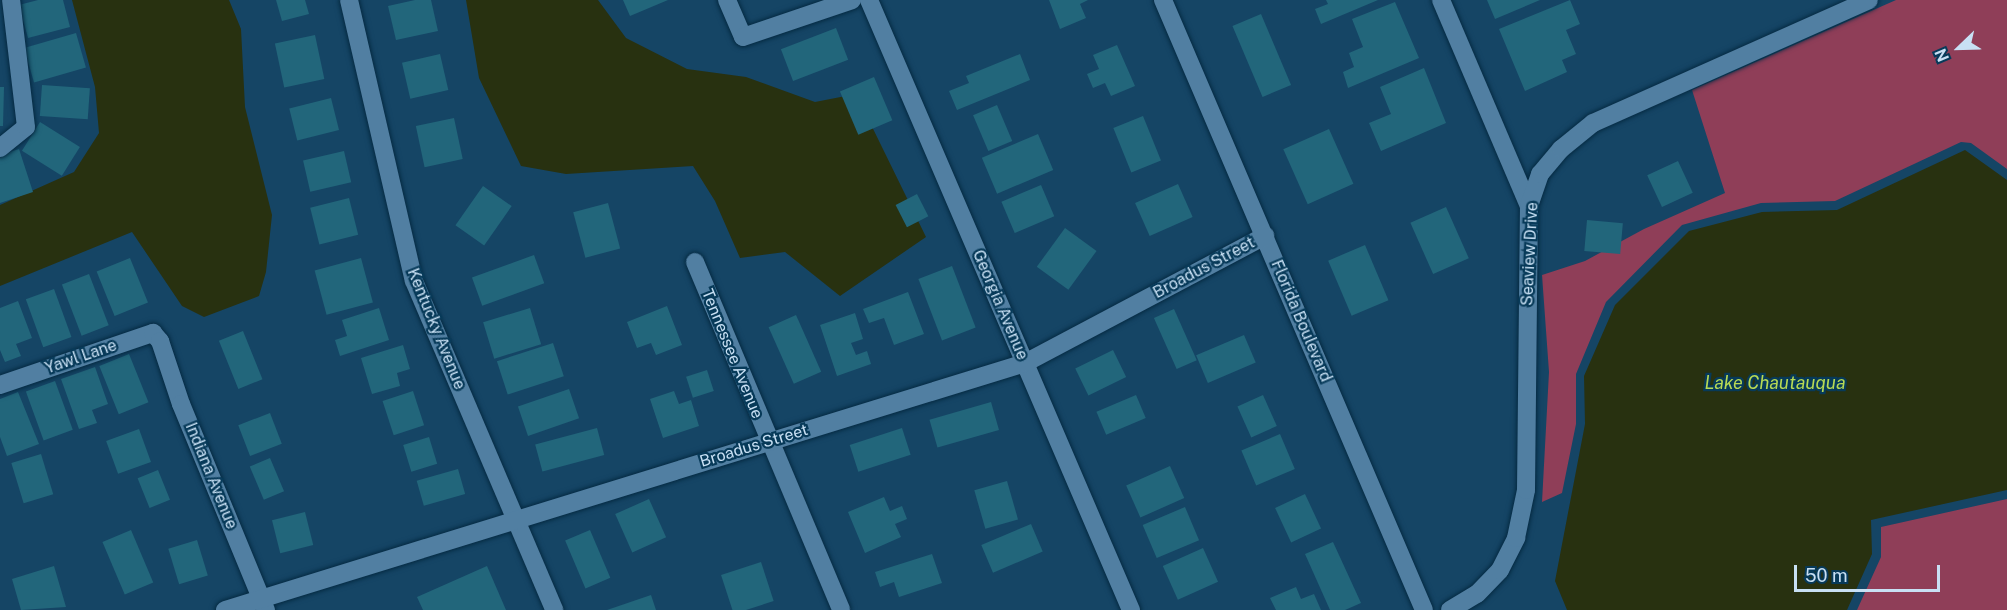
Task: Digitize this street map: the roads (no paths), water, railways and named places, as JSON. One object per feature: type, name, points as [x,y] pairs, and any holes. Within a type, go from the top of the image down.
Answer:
[{"type":"street","points":[[0,148],[7,146],[26,127],[12,0]]},
{"type":"street","name":"Kentucky Avenue","points":[[349,0],[414,282],[554,610]]},
{"type":"street","points":[[727,0],[743,37],[852,0]]},
{"type":"street","name":"Georgia Avenue","points":[[869,0],[1131,610]]},
{"type":"street","name":"Florida Boulevard","points":[[1163,0],[1424,610]]},
{"type":"street","points":[[1441,0],[1529,206]]},
{"type":"street","name":"Seaview Drive","points":[[1450,610],[1477,594],[1500,570],[1516,538],[1526,490],[1529,206],[1540,174],[1561,149],[1593,123],[1869,0]]},
{"type":"street","name":"Broadus Street","points":[[225,610],[264,604],[516,519],[1025,363],[1265,236]]},
{"type":"street","name":"Tennessee Avenue","points":[[695,262],[767,442],[841,610]]},
{"type":"street","name":"Yawl Lane","points":[[0,385],[153,333],[160,341]]},
{"type":"street","name":"Indiana Avenue","points":[[160,341],[181,404],[264,604]]},
{"type":"water","points":[[72,0],[229,0],[241,29],[245,107],[272,215],[266,272],[259,296],[204,317],[182,306],[132,232],[0,286],[0,205],[74,172],[99,133],[95,87]]},
{"type":"water","points":[[466,0],[598,0],[626,38],[687,69],[746,77],[815,102],[856,94],[926,237],[840,296],[785,252],[740,258],[715,201],[693,166],[566,174],[521,166],[479,78]]},
{"type":"water","name":"Lake Chautauqua","points":[[1965,150],[2007,180],[2007,490],[1871,520],[1872,554],[1847,610],[1567,610],[1555,581],[1585,424],[1584,376],[1615,305],[1689,231],[1762,212],[1837,210]]}]
